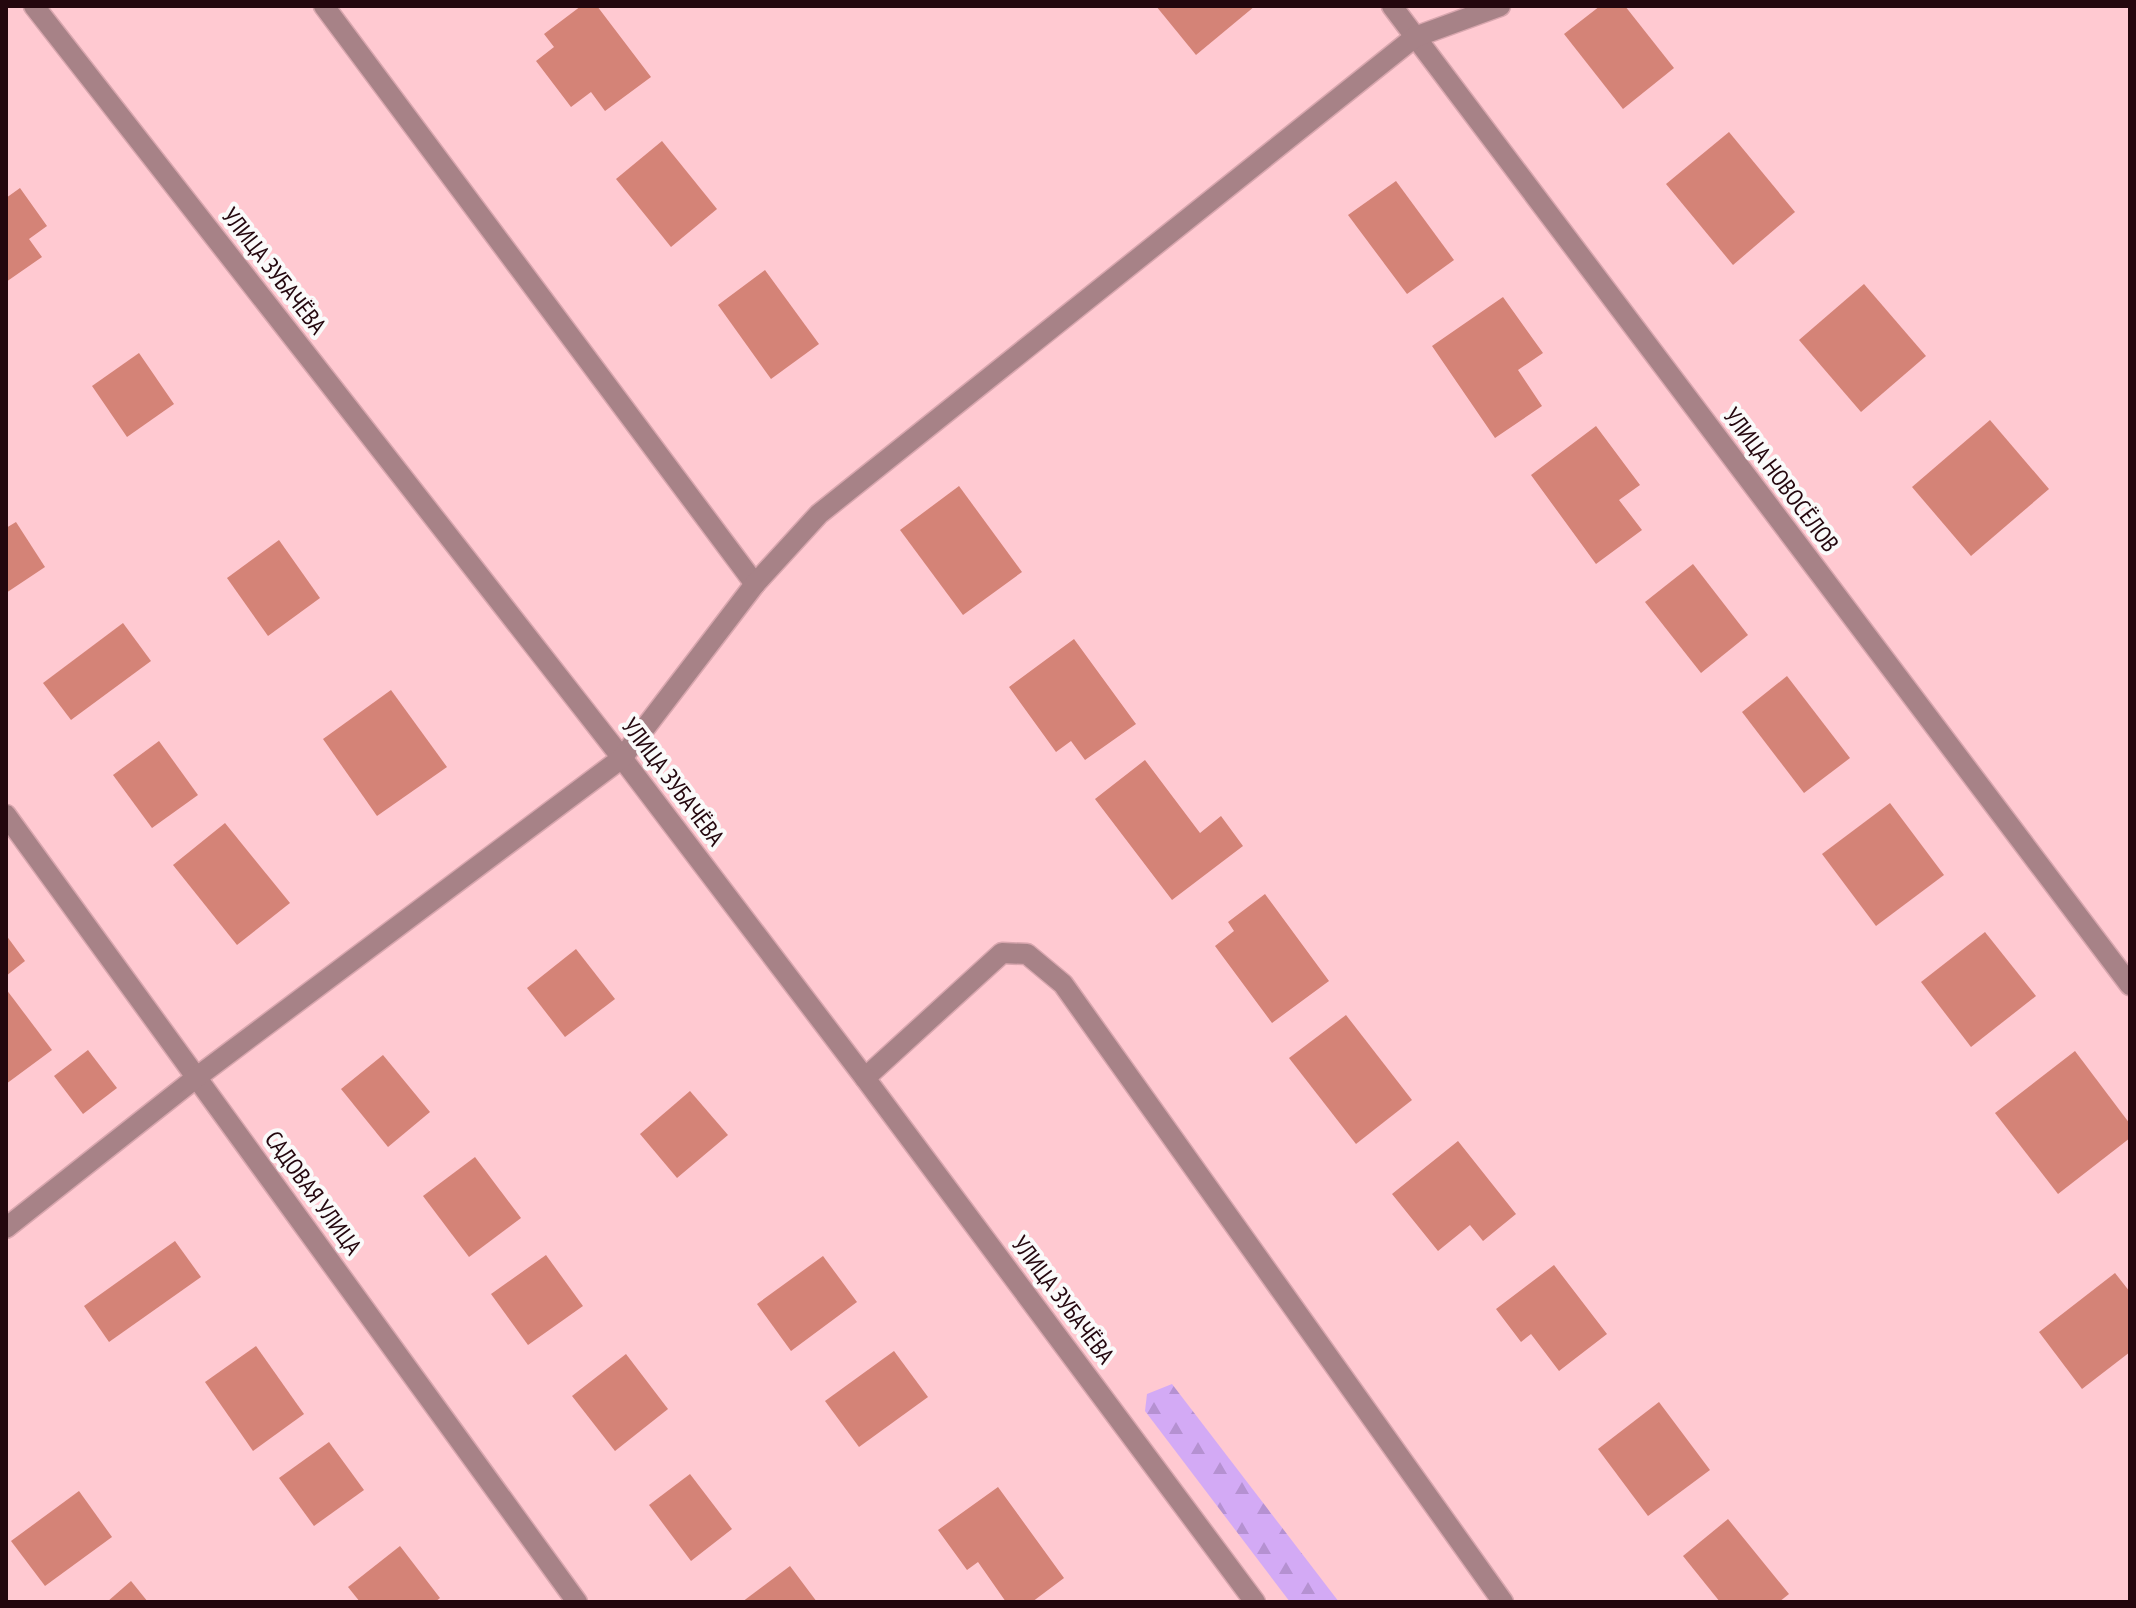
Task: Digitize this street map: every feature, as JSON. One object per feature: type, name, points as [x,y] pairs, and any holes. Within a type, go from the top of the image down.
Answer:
[{"type":"street","name":"УЛИЦА ЗУБАЧЁВА","points":[[34,6],[622,758],[865,1078],[1255,1602]]},
{"type":"street","points":[[324,6],[755,584]]},
{"type":"street","name":"УЛИЦА НОВОСЁЛОВ","points":[[1392,6],[2130,985]]},
{"type":"street","points":[[6,1228],[197,1077],[622,758],[755,584],[819,514],[1415,37],[1500,6]]},
{"type":"street","name":"САДОВАЯ УЛИЦА","points":[[6,815],[577,1602]]},
{"type":"street","points":[[865,1078],[1002,953],[1027,954],[1063,984],[1503,1602]]},
{"type":"green space","points":[[1172,1384],[1339,1602],[1290,1602],[1145,1411],[1147,1394]]},
{"type":"building","points":[[581,6],[597,6],[651,77],[605,111],[591,92],[571,107],[536,61],[554,47],[544,34]]},
{"type":"building","points":[[1156,6],[1255,6],[1196,55]]},
{"type":"building","points":[[1600,6],[1625,6],[1674,68],[1623,109],[1564,34]]},
{"type":"building","points":[[1729,132],[1795,212],[1733,265],[1666,184]]},
{"type":"building","points":[[662,141],[717,209],[671,247],[616,179]]},
{"type":"building","points":[[1396,181],[1454,260],[1407,294],[1348,215]]},
{"type":"building","points":[[20,188],[47,226],[29,239],[42,257],[6,282],[6,198]]},
{"type":"building","points":[[765,270],[819,344],[771,379],[718,305]]},
{"type":"building","points":[[1864,284],[1926,356],[1861,412],[1799,340]]},
{"type":"building","points":[[1503,297],[1543,353],[1518,370],[1542,406],[1495,438],[1432,346]]},
{"type":"building","points":[[139,353],[174,404],[127,437],[92,386]]},
{"type":"building","points":[[1990,420],[2049,489],[1971,556],[1912,487]]},
{"type":"building","points":[[1596,426],[1640,485],[1619,500],[1642,530],[1596,564],[1531,475]]},
{"type":"building","points":[[959,486],[1022,572],[963,615],[900,530]]},
{"type":"building","points":[[16,522],[45,567],[6,593],[6,528]]},
{"type":"building","points":[[279,540],[320,598],[268,636],[227,578]]},
{"type":"building","points":[[1693,564],[1748,635],[1701,673],[1645,602]]},
{"type":"building","points":[[123,623],[151,661],[71,720],[43,683]]},
{"type":"building","points":[[1074,639],[1136,724],[1085,760],[1071,741],[1056,752],[1009,687]]},
{"type":"building","points":[[1787,676],[1850,758],[1804,793],[1742,712]]},
{"type":"building","points":[[391,690],[447,767],[377,816],[323,739]]},
{"type":"building","points":[[159,741],[198,795],[152,828],[113,775]]},
{"type":"building","points":[[1145,760],[1200,833],[1221,816],[1243,846],[1172,900],[1095,799]]},
{"type":"building","points":[[1890,803],[1944,875],[1876,926],[1822,854]]},
{"type":"building","points":[[225,823],[290,903],[237,945],[173,865]]},
{"type":"building","points":[[1265,894],[1329,981],[1272,1023],[1215,946],[1234,931],[1228,922]]},
{"type":"building","points":[[1985,932],[2036,996],[1971,1047],[1921,982]]},
{"type":"building","points":[[6,935],[25,961],[6,976]]},
{"type":"building","points":[[576,949],[615,999],[565,1037],[527,988]]},
{"type":"building","points":[[6,989],[52,1050],[6,1084]]},
{"type":"building","points":[[1346,1015],[1412,1100],[1356,1144],[1289,1058]]},
{"type":"building","points":[[88,1050],[117,1088],[83,1114],[54,1076]]},
{"type":"building","points":[[2075,1051],[2130,1124],[2130,1138],[2058,1194],[1995,1113]]},
{"type":"building","points":[[383,1055],[430,1112],[388,1147],[341,1089]]},
{"type":"building","points":[[690,1091],[728,1135],[677,1178],[640,1134]]},
{"type":"building","points":[[1458,1141],[1516,1214],[1483,1241],[1470,1225],[1438,1251],[1392,1194]]},
{"type":"building","points":[[475,1157],[521,1218],[469,1257],[423,1196]]},
{"type":"building","points":[[175,1241],[201,1277],[109,1342],[84,1306]]},
{"type":"building","points":[[546,1255],[583,1306],[528,1345],[491,1294]]},
{"type":"building","points":[[823,1256],[857,1302],[791,1351],[757,1304]]},
{"type":"building","points":[[1554,1265],[1607,1334],[1559,1371],[1531,1334],[1521,1342],[1496,1309]]},
{"type":"building","points":[[2115,1273],[2130,1292],[2130,1352],[2082,1389],[2039,1332]]},
{"type":"building","points":[[256,1346],[304,1414],[253,1451],[205,1382]]},
{"type":"building","points":[[894,1351],[928,1397],[859,1447],[825,1401]]},
{"type":"building","points":[[626,1354],[668,1409],[615,1451],[572,1396]]},
{"type":"building","points":[[1659,1402],[1710,1470],[1648,1516],[1598,1449]]},
{"type":"building","points":[[329,1442],[364,1490],[314,1526],[279,1478]]},
{"type":"building","points":[[690,1474],[732,1529],[691,1561],[649,1505]]},
{"type":"building","points":[[998,1487],[1064,1578],[1032,1602],[1006,1602],[978,1562],[967,1570],[938,1530]]},
{"type":"building","points":[[79,1491],[112,1537],[45,1586],[11,1541]]},
{"type":"building","points":[[1728,1519],[1789,1594],[1779,1602],[1720,1602],[1683,1556]]},
{"type":"building","points":[[400,1546],[440,1598],[435,1602],[360,1602],[348,1587]]},
{"type":"building","points":[[790,1566],[817,1602],[742,1602]]},
{"type":"building","points":[[131,1581],[148,1602],[107,1602]]}]
